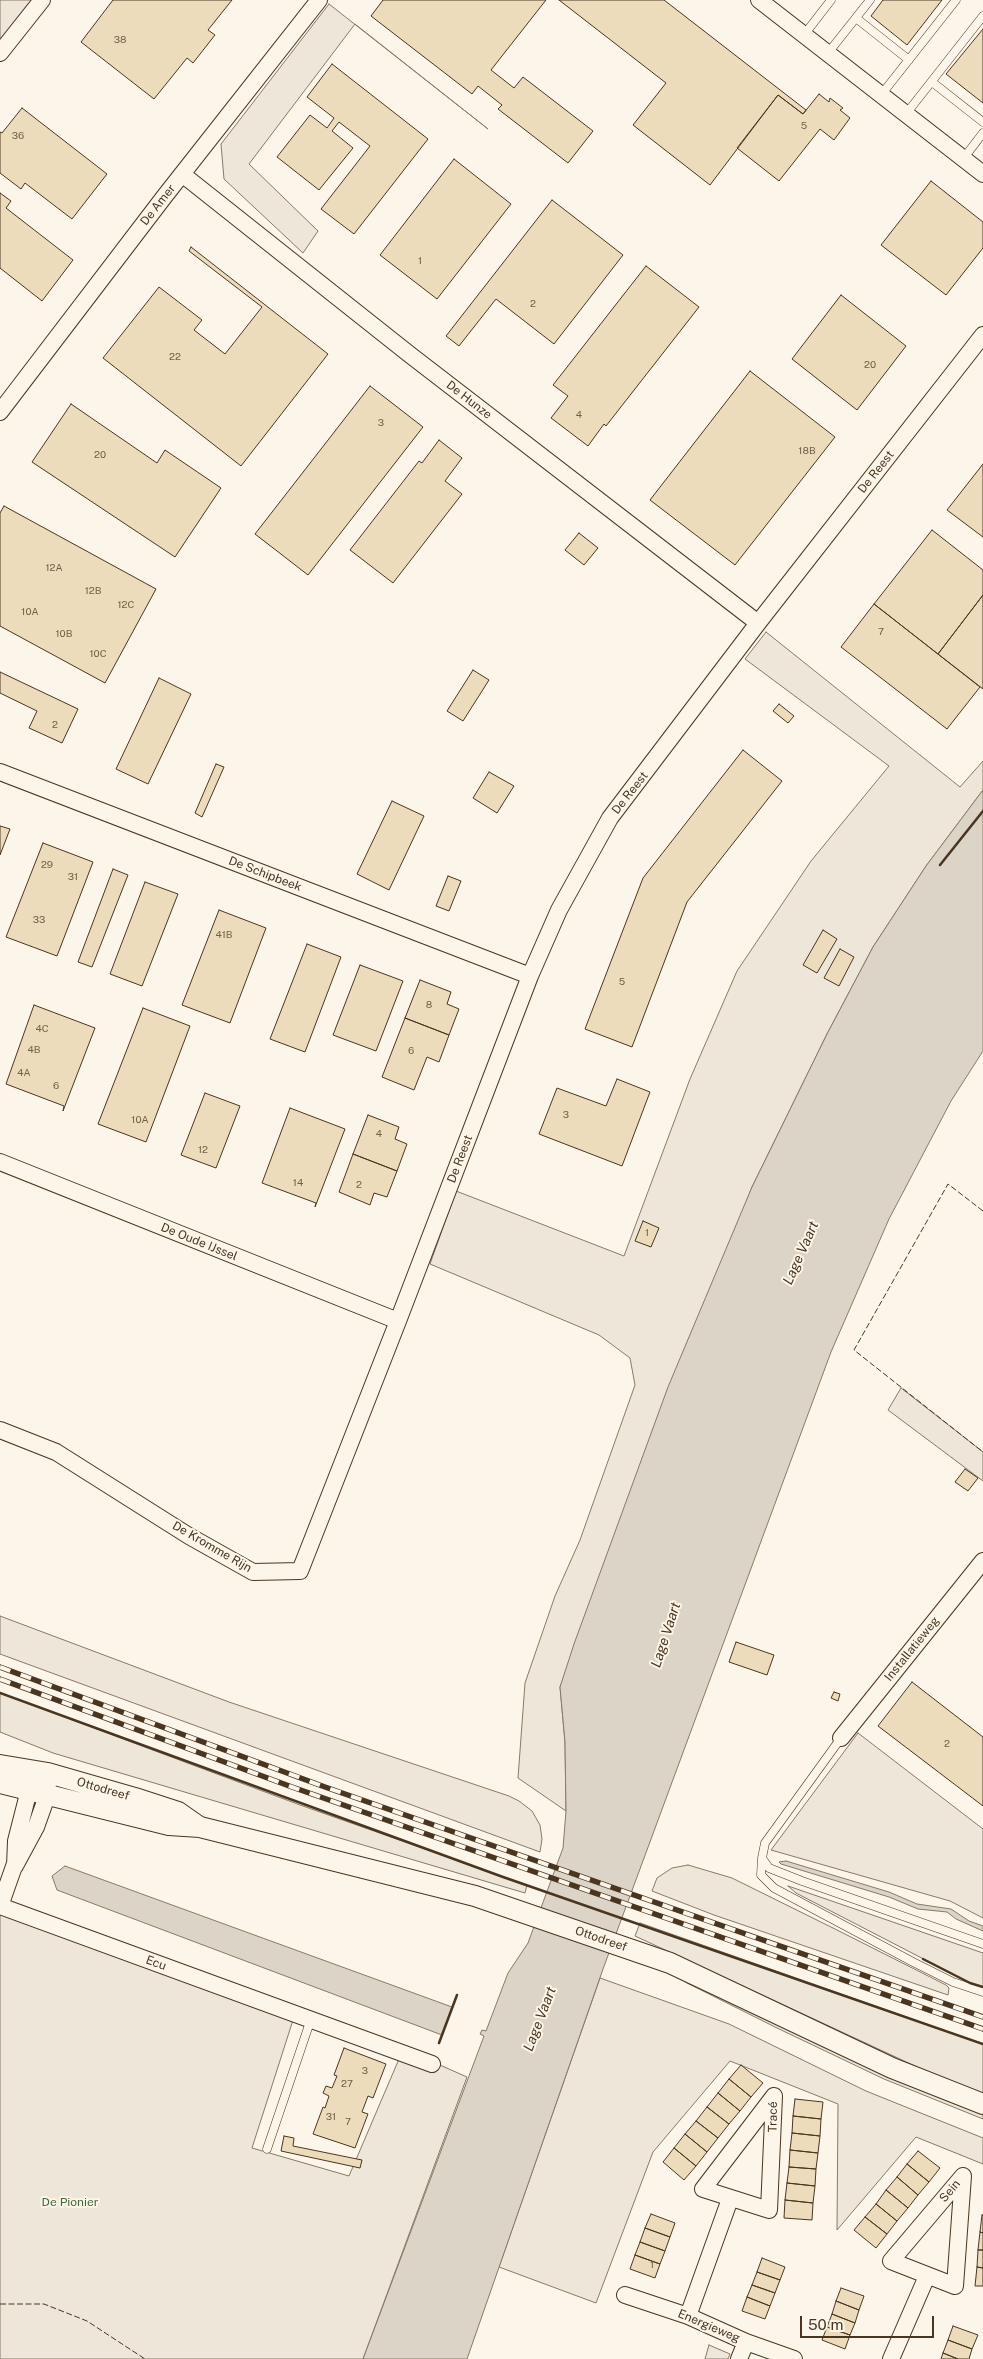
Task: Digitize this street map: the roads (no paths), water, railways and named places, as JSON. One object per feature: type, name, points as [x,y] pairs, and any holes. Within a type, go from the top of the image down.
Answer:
[{"type":"street","points":[[0,53],[42,0]]},
{"type":"street","name":"De Amer","points":[[0,412],[318,0]]},
{"type":"street","points":[[759,0],[983,174]]},
{"type":"street","name":"De Hunze","points":[[182,174],[409,354],[758,623]]},
{"type":"street","name":"De Reest","points":[[398,1321],[530,976],[559,910],[610,818],[758,623],[983,335]]},
{"type":"street","name":"De Schipbeek","points":[[0,772],[530,976]]},
{"type":"street","name":"De Oude IJssel","points":[[0,1162],[398,1321]]},
{"type":"street","name":"De Kromme Rijn","points":[[0,1430],[56,1452],[190,1536],[253,1572],[300,1571],[398,1321]]},
{"type":"street","name":"Installatieweg","points":[[841,1738],[983,1560]]},
{"type":"street","name":"Ottodreef","points":[[0,1764],[48,1773],[178,1812],[200,1827]]},
{"type":"street","points":[[38,1793],[48,1773]]},
{"type":"street","name":"Ottodreef","points":[[0,1784],[170,1825],[200,1827],[443,1887],[500,1904],[645,1953],[892,2068],[983,2104]]},
{"type":"street","name":"Ecu","points":[[15,1866],[16,1841],[38,1793]]},
{"type":"street","name":"Ecu","points":[[28,1824],[0,1906],[432,2064]]},
{"type":"street","name":"Tracé","points":[[774,2096],[769,2210],[730,2199],[703,2189],[774,2096]]},
{"type":"street","name":"Sein","points":[[963,2176],[955,2286],[927,2276],[891,2261],[963,2176]]},
{"type":"street","points":[[688,2316],[730,2199]]},
{"type":"street","points":[[891,2359],[927,2276]]},
{"type":"street","name":"Energieweg","points":[[625,2294],[688,2316],[746,2342],[794,2359]]},
{"type":"street","points":[[739,2359],[746,2342]]},
{"type":"lane","points":[[804,35],[831,0]]},
{"type":"lane","points":[[828,54],[870,0]]},
{"type":"lane","points":[[881,95],[956,0]]},
{"type":"lane","points":[[906,114],[983,16]]},
{"type":"lane","points":[[856,18],[909,60]]},
{"type":"lane","points":[[932,82],[983,122]]},
{"type":"lane","points":[[963,159],[983,133]]},
{"type":"lane","points":[[841,1738],[765,1843],[761,1875],[774,1888],[913,1962],[953,1982],[983,1992]]},
{"type":"lane","points":[[762,1858],[769,1868],[802,1882],[983,1944]]},
{"type":"lane","points":[[267,2149],[311,2020]]},
{"type":"water","name":"Lage Vaart","points":[[983,790],[983,1051],[951,1101],[889,1219],[831,1352],[603,1969],[467,2359],[363,2359],[484,2036],[480,2034],[482,2030],[486,2031],[508,1973],[528,1943],[563,1848],[566,1811],[565,1742],[560,1687],[668,1387],[752,1187],[827,1034],[873,947],[926,866]]},
{"type":"water","points":[[786,1861],[889,1892],[917,1904],[951,1909],[969,1921],[983,1926],[983,1931],[956,1919],[947,1912],[918,1909],[889,1897],[779,1862]]},
{"type":"water","points":[[65,1866],[452,2007],[442,2035],[57,1890],[52,1876]]},
{"type":"railway","points":[[0,1667],[325,1787],[983,2017]]},
{"type":"railway","points":[[0,1679],[292,1787],[983,2029]]},
{"type":"park label","name":"De Pionier","points":[[70,2202]]}]
